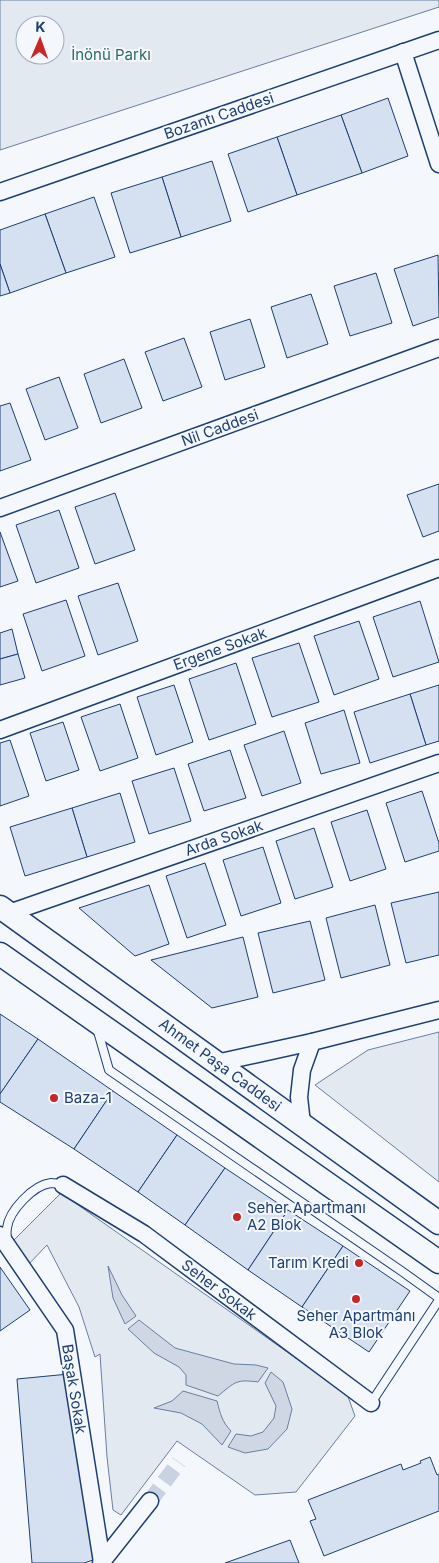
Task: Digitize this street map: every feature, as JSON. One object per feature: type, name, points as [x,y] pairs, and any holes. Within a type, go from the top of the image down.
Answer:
[{"type":"street","name":"Bozantı Caddesi","points":[[0,192],[439,40]]},
{"type":"street","points":[[404,52],[439,164]]},
{"type":"street","name":"Nil Caddesi","points":[[0,508],[439,348]]},
{"type":"street","name":"Ergene Sokak","points":[[0,730],[439,568]]},
{"type":"street","name":"Arda Sokak","points":[[4,910],[439,763]]},
{"type":"street","name":"Ahmet Paşa Caddesi","points":[[4,910],[302,1124],[435,1215]]},
{"type":"street","points":[[0,954],[439,1262]]},
{"type":"street","points":[[216,1063],[312,1042],[439,1010]]},
{"type":"street","points":[[302,1124],[299,1097],[302,1070],[312,1042]]},
{"type":"street","name":"Seher Sokak","points":[[63,1185],[144,1234],[371,1403]]},
{"type":"street","name":"Başak Sokak","points":[[3,1239],[65,1330],[101,1563]]},
{"type":"street","points":[[101,1563],[150,1501]]},
{"type":"lane","points":[[95,1021],[109,1070],[400,1270],[439,1299],[371,1403]]},
{"type":"lane","points":[[3,1239],[10,1218],[25,1197],[41,1186],[52,1183],[63,1185]]},
{"type":"green space","name":"İnönü Parkı","points":[[0,0],[439,0],[439,7],[0,150]]},
{"type":"green space","points":[[439,1032],[439,1182],[315,1085],[368,1050]]},
{"type":"green space","points":[[61,1193],[347,1394],[355,1416],[296,1492],[255,1495],[177,1441],[121,1515],[113,1510],[107,1457],[100,1354],[95,1357],[79,1307],[47,1245],[27,1266],[13,1241]]},
{"type":"shaded area","points":[[108,1266],[122,1295],[136,1316],[125,1324],[113,1298]]},
{"type":"shaded area","points":[[139,1320],[175,1348],[234,1364],[256,1365],[268,1368],[258,1382],[240,1381],[228,1387],[218,1396],[186,1385],[186,1375],[179,1367],[154,1353],[128,1329]]},
{"type":"shaded area","points":[[271,1372],[283,1382],[292,1409],[287,1429],[268,1449],[245,1453],[228,1447],[236,1434],[251,1436],[263,1432],[274,1418],[276,1406],[265,1383]]},
{"type":"shaded area","points":[[183,1391],[217,1401],[223,1421],[231,1431],[222,1445],[202,1424],[181,1413],[154,1408],[172,1401]]},
{"type":"building","points":[[388,98],[408,156],[362,173],[341,115]]},
{"type":"building","points":[[341,115],[362,173],[297,195],[277,137]]},
{"type":"building","points":[[277,137],[297,195],[248,212],[228,154]]},
{"type":"building","points":[[212,161],[231,221],[181,237],[162,177]]},
{"type":"building","points":[[162,177],[181,237],[130,253],[111,193]]},
{"type":"building","points":[[94,197],[115,257],[66,273],[45,214]]},
{"type":"building","points":[[45,214],[66,273],[10,293],[0,264],[0,230]]},
{"type":"building","points":[[438,255],[439,317],[413,326],[394,269]]},
{"type":"building","points":[[0,264],[10,293],[0,296]]},
{"type":"building","points":[[376,273],[392,323],[350,336],[334,286]]},
{"type":"building","points":[[311,294],[328,344],[287,358],[271,307]]},
{"type":"building","points":[[250,319],[265,367],[225,380],[210,332]]},
{"type":"building","points":[[184,338],[202,387],[163,401],[145,352]]},
{"type":"building","points":[[124,359],[142,408],[101,423],[84,374]]},
{"type":"building","points":[[59,377],[78,428],[45,440],[26,389]]},
{"type":"building","points":[[10,403],[31,460],[0,471],[0,406]]},
{"type":"building","points":[[439,484],[439,531],[423,537],[407,495]]},
{"type":"building","points":[[115,493],[135,550],[95,564],[75,507]]},
{"type":"building","points":[[59,510],[79,568],[36,583],[16,525]]},
{"type":"building","points":[[0,532],[18,581],[0,587]]},
{"type":"building","points":[[118,583],[138,641],[98,655],[78,596]]},
{"type":"building","points":[[66,600],[85,656],[42,671],[23,614]]},
{"type":"building","points":[[420,601],[439,662],[393,677],[373,617]]},
{"type":"building","points":[[359,621],[379,679],[334,695],[314,636]]},
{"type":"building","points":[[12,629],[18,654],[0,659],[0,633]]},
{"type":"building","points":[[299,643],[319,702],[272,717],[252,658]]},
{"type":"building","points":[[18,654],[25,678],[0,685],[0,659]]},
{"type":"building","points":[[236,663],[256,724],[209,740],[189,679]]},
{"type":"building","points":[[174,685],[193,742],[156,755],[137,697]]},
{"type":"building","points":[[439,685],[439,741],[426,745],[410,694]]},
{"type":"building","points":[[410,694],[426,745],[370,763],[354,712]]},
{"type":"building","points":[[120,704],[138,758],[100,771],[81,717]]},
{"type":"building","points":[[344,710],[360,763],[321,774],[305,723]]},
{"type":"building","points":[[63,722],[79,770],[46,781],[30,733]]},
{"type":"building","points":[[284,731],[301,783],[262,796],[244,745]]},
{"type":"building","points":[[10,740],[29,796],[0,806],[0,743]]},
{"type":"building","points":[[230,750],[246,798],[204,811],[188,764]]},
{"type":"building","points":[[174,768],[191,821],[149,834],[132,781]]},
{"type":"building","points":[[422,791],[439,843],[439,851],[405,862],[386,803]]},
{"type":"building","points":[[120,793],[135,842],[87,857],[72,808]]},
{"type":"building","points":[[72,808],[87,857],[25,876],[10,827]]},
{"type":"building","points":[[367,810],[386,869],[350,881],[331,822]]},
{"type":"building","points":[[314,828],[333,887],[295,899],[276,841]]},
{"type":"building","points":[[263,847],[281,903],[241,916],[223,860]]},
{"type":"building","points":[[205,863],[226,925],[187,938],[166,876]]},
{"type":"building","points":[[149,885],[169,944],[135,956],[79,908]]},
{"type":"building","points":[[439,892],[439,955],[406,963],[391,903]]},
{"type":"building","points":[[375,905],[390,965],[341,978],[326,918]]},
{"type":"building","points":[[310,921],[325,980],[273,993],[258,933]]},
{"type":"building","points":[[243,937],[258,997],[212,1008],[151,960]]},
{"type":"building","points":[[0,1014],[38,1039],[0,1094]]},
{"type":"building","name":"Baza-1","points":[[38,1039],[113,1091],[74,1149],[0,1102],[0,1094]]},
{"type":"building","points":[[113,1091],[177,1135],[138,1192],[74,1149]]},
{"type":"building","points":[[177,1135],[225,1168],[185,1225],[138,1192]]},
{"type":"building","name":"Seher Apartmanı A2 Blok","points":[[225,1168],[288,1210],[248,1270],[185,1225]]},
{"type":"building","points":[[288,1210],[343,1246],[302,1307],[248,1270]]},
{"type":"building","name":"Seher Apartmanı A3 Blok","points":[[343,1246],[410,1291],[369,1352],[302,1307]]},
{"type":"building","points":[[0,1267],[30,1310],[0,1331]]},
{"type":"building","points":[[69,1374],[93,1560],[84,1563],[32,1563],[17,1379]]},
{"type":"building","points":[[430,1457],[437,1475],[439,1474],[439,1511],[324,1556],[310,1521],[316,1519],[308,1500],[401,1464],[403,1470],[421,1463],[420,1461]]},
{"type":"building","points":[[290,1540],[299,1563],[225,1563]]},
{"type":"tunnel","points":[[150,1501],[179,1462]]},
{"type":"place","name":"Baza-1","points":[[54,1098]]},
{"type":"place","name":"Seher Apartmanı A2 Blok","points":[[237,1217]]},
{"type":"place","name":"Tarım Kredi","points":[[359,1263]]},
{"type":"place","name":"Seher Apartmanı A3 Blok","points":[[356,1299]]}]
